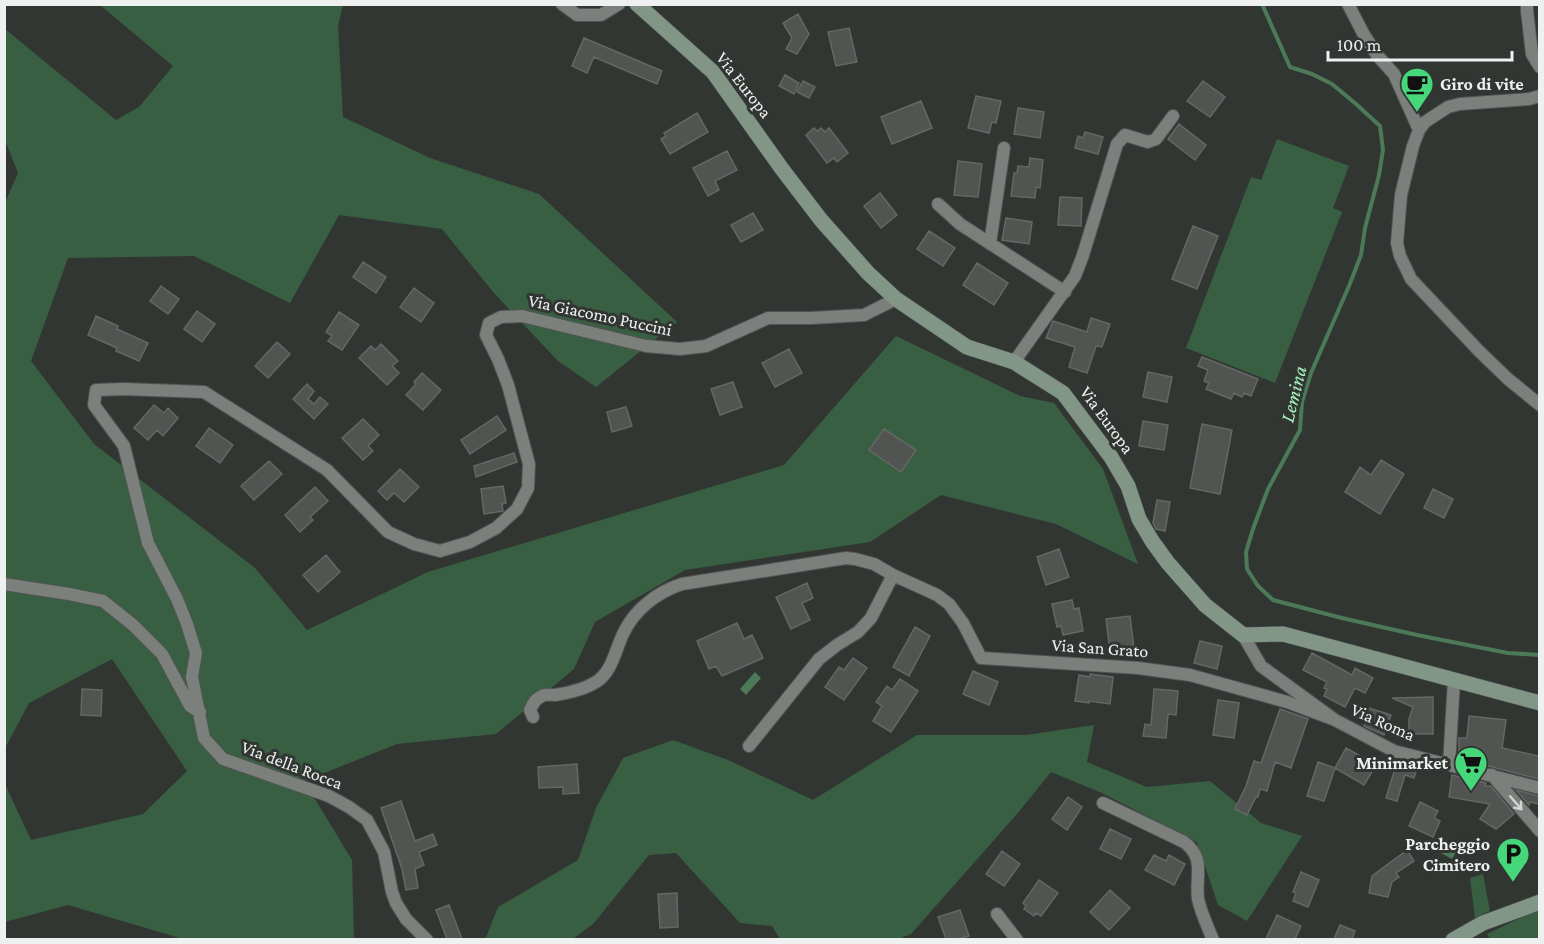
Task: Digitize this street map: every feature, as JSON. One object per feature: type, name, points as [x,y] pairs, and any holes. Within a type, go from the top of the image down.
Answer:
[{"type":"street","points":[[561,4],[577,15],[601,15],[616,5]]},
{"type":"street","name":"Via Europa","points":[[637,4],[713,72],[821,220],[868,273],[896,299],[967,347],[1014,362],[1063,393],[1112,457],[1128,486],[1139,519],[1168,563],[1205,605],[1242,635]]},
{"type":"street","points":[[1348,4],[1377,55],[1394,74],[1419,130]]},
{"type":"street","points":[[1527,4],[1532,54],[1539,67]]},
{"type":"street","points":[[1539,96],[1529,99],[1474,102],[1448,107],[1425,122],[1413,146],[1401,195],[1397,243],[1400,256],[1411,279],[1479,351],[1539,405]]},
{"type":"street","points":[[1014,362],[1075,276],[1117,144],[1125,135],[1148,142],[1156,139],[1173,116]]},
{"type":"street","points":[[990,244],[1004,148]]},
{"type":"street","points":[[938,204],[960,224],[1065,292]]},
{"type":"street","name":"Via Giacomo Puccini","points":[[200,712],[192,677],[196,653],[187,624],[177,599],[148,543],[124,446],[94,405],[96,390],[204,392],[327,470],[388,532],[414,544],[440,550],[470,542],[496,528],[517,509],[528,488],[530,464],[508,385],[486,335],[489,323],[501,317],[522,316],[646,346],[680,349],[706,346],[768,318],[864,315],[896,299]]},
{"type":"street","name":"Via San Grato","points":[[533,717],[530,710],[534,702],[542,696],[557,695],[581,688],[607,673],[623,633],[637,613],[649,601],[675,587],[846,558],[874,564],[937,595],[949,604],[963,622],[981,658],[1138,668],[1190,675],[1287,702],[1335,720]]},
{"type":"street","points":[[749,746],[819,659],[858,632],[871,618],[893,575]]},
{"type":"street","name":"Via della Rocca","points":[[4,584],[103,601],[133,625],[162,654],[190,706],[200,712],[204,738],[223,759],[329,796],[367,820],[384,852],[396,903],[406,919],[427,939]]},
{"type":"street","points":[[1242,635],[1283,634],[1539,703]]},
{"type":"street","name":"Via Roma","points":[[1242,635],[1262,666],[1335,720],[1394,751],[1539,788]]},
{"type":"street","points":[[1449,765],[1454,680]]},
{"type":"street","points":[[1492,775],[1539,831]]},
{"type":"street","points":[[1103,803],[1191,847],[1198,859],[1198,899],[1213,939]]},
{"type":"street","points":[[1453,939],[1483,923],[1539,902]]},
{"type":"street","points":[[997,914],[1017,939]]},
{"type":"shaded area","points":[[100,5],[343,5],[338,26],[343,117],[430,158],[539,194],[677,322],[596,387],[558,361],[494,293],[442,229],[339,215],[290,303],[194,256],[68,258],[31,361],[94,444],[255,568],[307,630],[428,572],[784,465],[896,336],[1020,396],[1054,403],[1103,469],[1138,564],[1056,524],[941,495],[870,542],[685,570],[595,622],[574,669],[496,734],[397,744],[304,781],[352,860],[354,939],[183,939],[68,905],[5,922],[4,782],[31,840],[143,814],[187,771],[112,659],[29,703],[5,748],[4,205],[18,173],[5,140],[5,29],[116,120],[139,107],[173,66]]},
{"type":"shaded area","points":[[1277,139],[1349,166],[1333,208],[1342,212],[1275,383],[1186,348],[1251,177],[1261,180]]},
{"type":"shaded area","points":[[755,672],[761,678],[746,695],[740,689]]},
{"type":"shaded area","points":[[1094,725],[1087,762],[1147,787],[1210,781],[1261,823],[1302,836],[1247,921],[1218,905],[1197,842],[1102,793],[1051,772],[911,934],[898,939],[780,939],[772,926],[740,923],[676,853],[649,855],[594,923],[573,939],[485,940],[498,907],[578,860],[596,808],[623,758],[673,740],[728,760],[813,800],[917,735],[1026,735]]},
{"type":"shaded area","points":[[1439,842],[1456,852],[1452,859],[1434,849]]},
{"type":"shaded area","points":[[1483,874],[1490,911],[1475,918],[1470,878]]},
{"type":"shaded area","points":[[1539,909],[1539,939],[1490,939],[1487,934]]},
{"type":"building","points":[[798,14],[809,34],[797,54],[786,49],[792,38],[783,23]]},
{"type":"building","points":[[849,28],[857,62],[836,66],[828,32]]},
{"type":"building","points":[[584,38],[662,71],[657,84],[594,57],[587,73],[572,66]]},
{"type":"building","points":[[785,75],[799,83],[794,94],[779,86]]},
{"type":"building","points":[[803,81],[815,87],[809,98],[797,92]]},
{"type":"building","points":[[1203,81],[1225,97],[1210,117],[1187,101]]},
{"type":"building","points":[[976,96],[1001,101],[996,123],[992,122],[989,133],[968,128]]},
{"type":"building","points":[[921,101],[932,128],[892,144],[881,117]]},
{"type":"building","points":[[1018,108],[1044,112],[1040,138],[1014,134]]},
{"type":"building","points":[[697,113],[708,132],[670,154],[661,139],[666,136],[664,133]]},
{"type":"building","points":[[1179,124],[1206,145],[1195,160],[1168,139]]},
{"type":"building","points":[[814,128],[817,131],[821,128],[825,132],[829,128],[848,153],[837,162],[834,158],[827,163],[806,135]]},
{"type":"building","points":[[1085,132],[1103,137],[1098,154],[1075,148],[1078,136],[1083,138]]},
{"type":"building","points":[[727,151],[737,170],[715,181],[719,190],[708,196],[693,168]]},
{"type":"building","points":[[1030,158],[1043,160],[1040,188],[1036,187],[1035,198],[1011,196],[1014,173],[1017,173],[1018,166],[1029,167]]},
{"type":"building","points":[[958,161],[982,164],[978,197],[954,195]]},
{"type":"building","points":[[880,193],[897,215],[881,228],[864,206]]},
{"type":"building","points":[[1060,197],[1082,198],[1081,226],[1058,225]]},
{"type":"building","points":[[753,213],[763,230],[741,242],[731,225]]},
{"type":"building","points":[[1006,218],[1032,222],[1029,244],[1002,240]]},
{"type":"building","points":[[1193,226],[1218,236],[1197,289],[1172,279]]},
{"type":"building","points":[[929,231],[955,248],[943,266],[917,249]]},
{"type":"building","points":[[363,262],[386,277],[376,293],[353,277]]},
{"type":"building","points":[[977,263],[1008,283],[994,305],[963,285]]},
{"type":"building","points":[[161,286],[179,299],[168,314],[150,301]]},
{"type":"building","points":[[414,288],[434,303],[421,322],[400,307]]},
{"type":"building","points":[[197,311],[215,324],[202,342],[184,329]]},
{"type":"building","points":[[339,312],[359,325],[342,350],[328,341],[332,336],[326,332]]},
{"type":"building","points":[[96,316],[118,326],[117,329],[148,343],[139,361],[88,335]]},
{"type":"building","points":[[1091,318],[1110,324],[1102,347],[1096,346],[1087,373],[1069,367],[1075,347],[1046,338],[1053,321],[1087,332]]},
{"type":"building","points":[[277,342],[290,354],[268,378],[255,366]]},
{"type":"building","points":[[381,344],[398,361],[392,366],[399,373],[387,385],[359,358],[371,346],[375,350]]},
{"type":"building","points":[[789,349],[802,373],[775,387],[762,363]]},
{"type":"building","points":[[1202,357],[1258,379],[1251,396],[1244,393],[1242,397],[1234,393],[1231,399],[1206,389],[1209,383],[1204,381],[1208,370],[1198,366]]},
{"type":"building","points":[[1148,372],[1172,377],[1167,402],[1143,397]]},
{"type":"building","points":[[422,373],[441,390],[423,410],[406,395]]},
{"type":"building","points":[[733,382],[742,407],[720,415],[711,389]]},
{"type":"building","points":[[307,384],[314,391],[308,399],[314,404],[320,397],[328,404],[314,419],[293,399]]},
{"type":"building","points":[[154,405],[164,413],[168,408],[178,418],[163,436],[157,430],[148,440],[134,428]]},
{"type":"building","points":[[626,407],[632,426],[612,432],[607,412]]},
{"type":"building","points":[[497,416],[506,430],[470,454],[461,440]]},
{"type":"building","points":[[363,419],[379,435],[368,446],[373,451],[363,460],[342,438]]},
{"type":"building","points":[[1143,421],[1168,425],[1164,450],[1139,446]]},
{"type":"building","points":[[1202,424],[1232,430],[1220,494],[1190,488]]},
{"type":"building","points":[[209,428],[233,445],[220,463],[196,446]]},
{"type":"building","points":[[884,429],[916,450],[901,472],[869,450]]},
{"type":"building","points":[[514,453],[517,462],[476,477],[474,466]]},
{"type":"building","points":[[1381,460],[1404,474],[1380,514],[1345,492],[1360,467],[1371,475]]},
{"type":"building","points":[[269,461],[282,474],[254,500],[241,486]]},
{"type":"building","points":[[400,469],[419,487],[404,502],[394,493],[387,500],[378,491]]},
{"type":"building","points":[[503,486],[506,503],[502,504],[503,511],[484,514],[481,489]]},
{"type":"building","points":[[315,487],[328,501],[310,517],[313,520],[300,532],[285,515]]},
{"type":"building","points":[[1433,489],[1453,499],[1444,518],[1424,508]]},
{"type":"building","points":[[1157,500],[1170,502],[1165,531],[1156,529],[1153,523]]},
{"type":"building","points":[[1059,549],[1069,577],[1046,585],[1037,557]]},
{"type":"building","points":[[326,555],[340,572],[318,592],[303,575]]},
{"type":"building","points":[[807,583],[813,598],[802,603],[810,620],[791,629],[776,597]]},
{"type":"building","points":[[1072,600],[1074,609],[1079,608],[1083,631],[1063,635],[1061,626],[1057,627],[1052,604]]},
{"type":"building","points":[[1130,616],[1134,649],[1110,652],[1106,619]]},
{"type":"building","points":[[737,623],[744,639],[752,635],[763,658],[722,676],[716,666],[709,669],[697,641]]},
{"type":"building","points":[[915,627],[930,636],[909,676],[893,667]]},
{"type":"building","points":[[1200,641],[1222,646],[1217,669],[1194,663]]},
{"type":"building","points":[[1312,653],[1352,675],[1355,668],[1373,678],[1365,693],[1355,688],[1345,707],[1324,696],[1327,682],[1303,670]]},
{"type":"building","points":[[853,658],[867,668],[844,700],[825,687],[839,667],[844,670]]},
{"type":"building","points":[[973,671],[998,682],[989,705],[963,694]]},
{"type":"building","points":[[1090,674],[1113,677],[1110,704],[1075,701],[1079,675],[1090,677]]},
{"type":"building","points":[[900,679],[918,691],[891,732],[873,721],[882,706],[876,702],[887,686],[892,690]]},
{"type":"building","points":[[82,689],[102,690],[101,716],[81,715]]},
{"type":"building","points":[[1154,689],[1178,691],[1176,715],[1168,714],[1166,738],[1143,736],[1145,724],[1151,725]]},
{"type":"building","points":[[1433,697],[1433,734],[1409,734],[1409,719],[1413,707],[1392,698]]},
{"type":"building","points":[[1218,700],[1239,703],[1234,738],[1213,735]]},
{"type":"building","points":[[1369,708],[1391,715],[1384,735],[1364,726]]},
{"type":"building","points":[[1280,709],[1308,719],[1291,768],[1275,762],[1267,791],[1260,789],[1247,815],[1235,809],[1254,761],[1261,763]]},
{"type":"building","points":[[1469,716],[1506,720],[1502,748],[1539,756],[1539,779],[1461,759],[1459,738],[1467,738]]},
{"type":"building","points":[[1346,748],[1376,765],[1364,785],[1335,768]]},
{"type":"building","points":[[1318,762],[1335,768],[1324,801],[1307,796]]},
{"type":"building","points":[[1397,762],[1417,768],[1414,778],[1405,775],[1397,801],[1386,798]]},
{"type":"building","points":[[577,764],[579,793],[563,794],[563,787],[539,788],[538,767]]},
{"type":"building","points":[[1452,775],[1491,786],[1514,814],[1496,829],[1480,819],[1490,804],[1449,797]]},
{"type":"building","points":[[1516,790],[1539,796],[1539,804],[1530,802],[1529,805]]},
{"type":"building","points":[[1068,797],[1082,807],[1067,830],[1052,819]]},
{"type":"building","points":[[401,801],[415,841],[433,834],[437,845],[419,852],[424,865],[415,869],[418,888],[406,890],[402,869],[381,808]]},
{"type":"building","points":[[1420,802],[1438,811],[1434,818],[1440,821],[1433,837],[1409,826]]},
{"type":"building","points":[[1110,829],[1131,839],[1121,859],[1100,849]]},
{"type":"building","points":[[1407,850],[1414,861],[1396,873],[1399,877],[1392,882],[1388,897],[1369,893],[1372,876]]},
{"type":"building","points":[[1002,851],[1020,864],[1004,886],[986,874]]},
{"type":"building","points":[[1154,855],[1166,861],[1169,855],[1185,864],[1174,885],[1145,870]]},
{"type":"building","points":[[1301,872],[1319,880],[1308,907],[1293,901],[1296,893],[1293,892]]},
{"type":"building","points":[[1039,880],[1058,893],[1041,916],[1036,913],[1034,916],[1024,909],[1026,906],[1023,903]]},
{"type":"building","points":[[1110,890],[1130,908],[1109,930],[1090,912]]},
{"type":"building","points":[[677,893],[678,927],[660,928],[658,894]]},
{"type":"building","points":[[449,905],[462,939],[447,939],[436,910]]},
{"type":"building","points":[[960,910],[969,936],[946,939],[938,917]]},
{"type":"building","points":[[1277,915],[1301,926],[1295,939],[1266,939]]},
{"type":"building","points":[[1340,925],[1355,931],[1352,939],[1334,939]]},
{"type":"waterway","name":"Lemina","points":[[1262,4],[1290,67],[1332,84],[1356,104],[1380,126],[1383,150],[1361,255],[1311,373],[1302,402],[1300,430],[1268,489],[1253,529],[1246,552],[1247,569],[1258,586],[1273,600],[1417,635],[1508,653],[1540,655]]},
{"type":"place","name":"Giro di vite","points":[[1417,113]]},
{"type":"place","name":"Minimarket","points":[[1471,792]]},
{"type":"place","name":"Parcheggio Cimitero","points":[[1513,883]]}]
